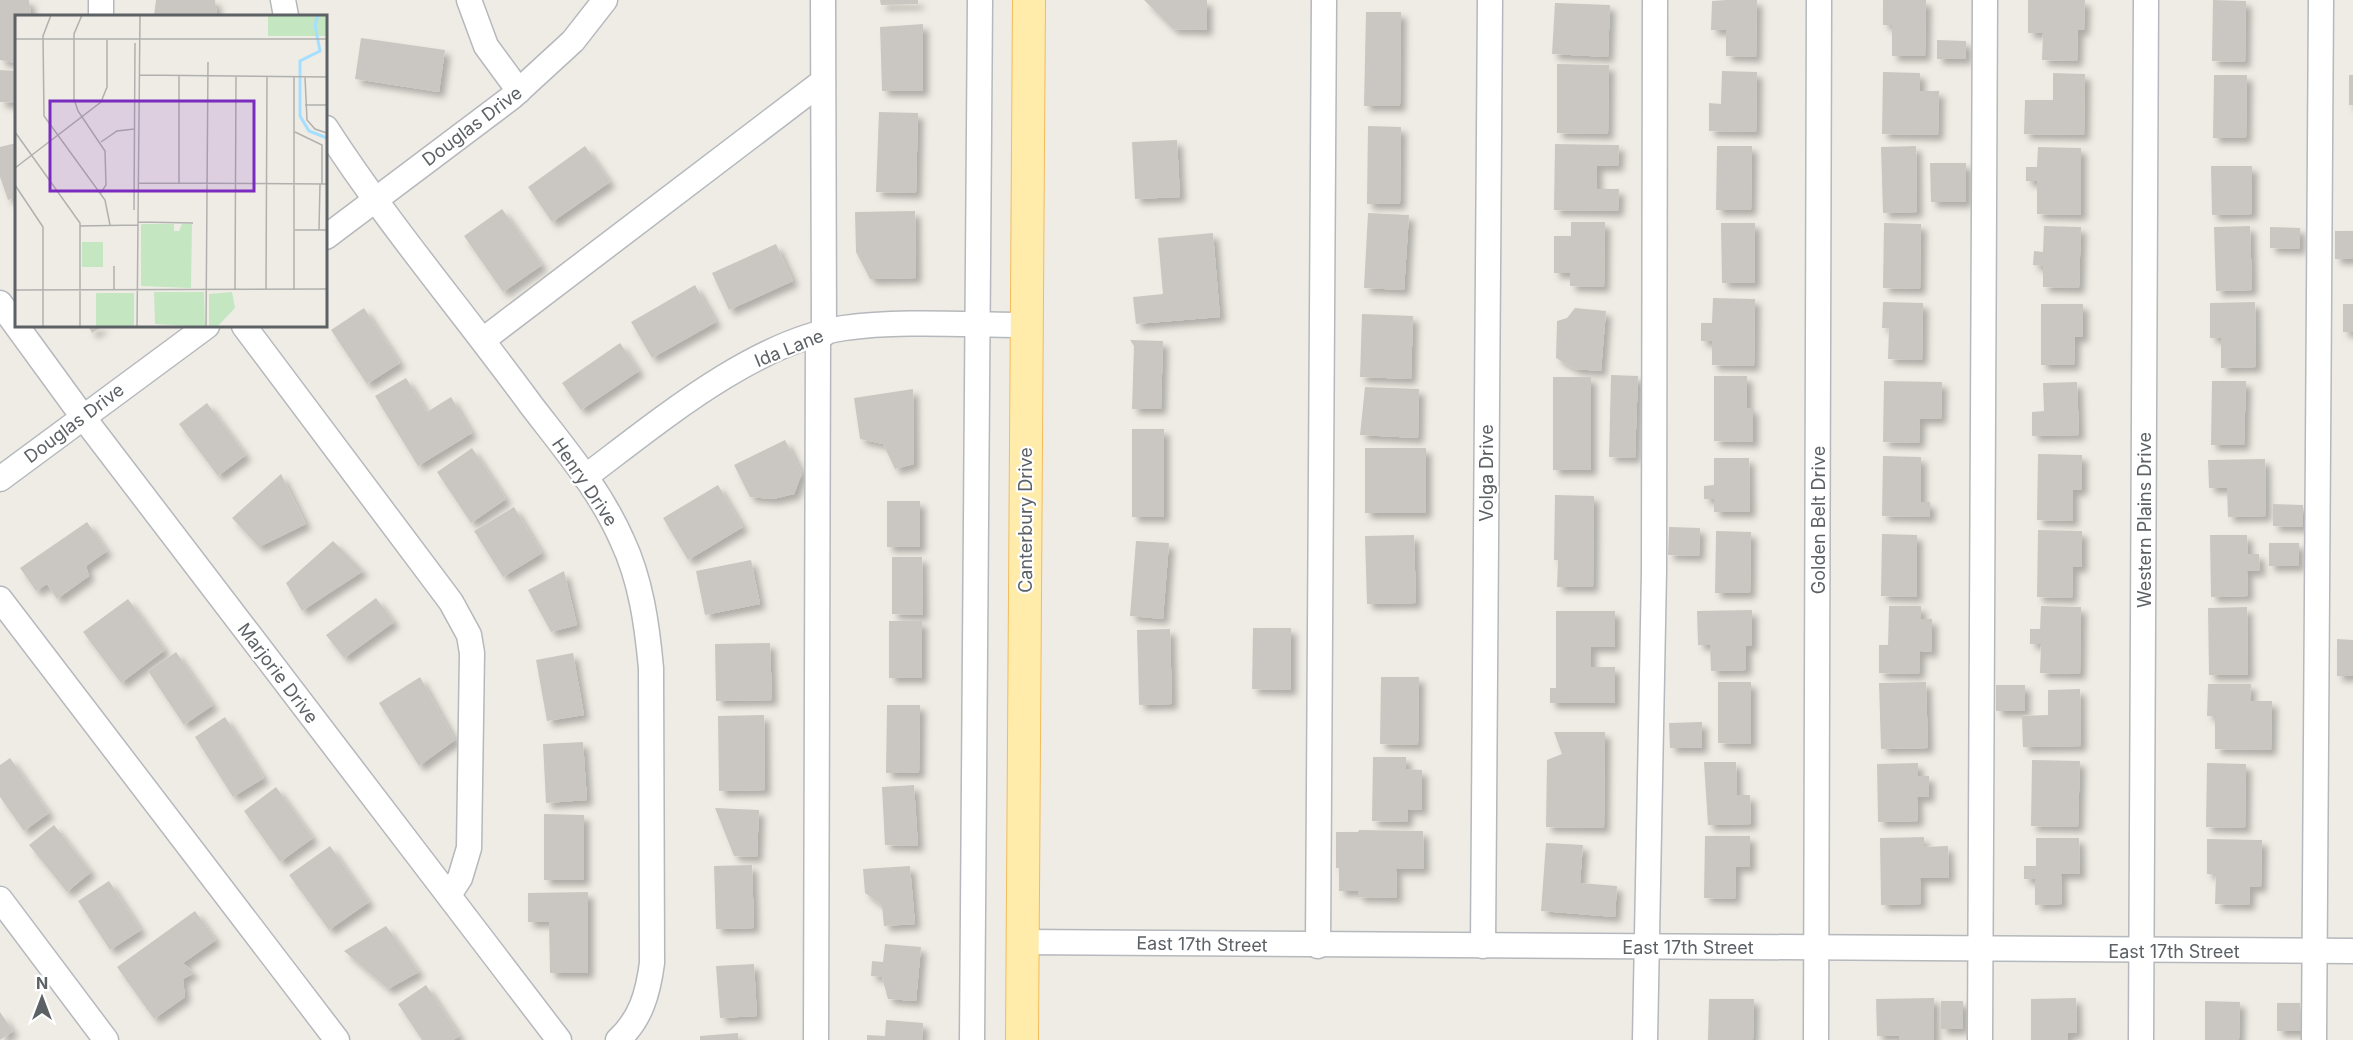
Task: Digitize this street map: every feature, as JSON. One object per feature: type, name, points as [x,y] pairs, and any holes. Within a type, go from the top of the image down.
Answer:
[{"type":"main road","name":"Canterbury Drive","points":[[1022,1040],[1029,0]]},
{"type":"street","points":[[283,0],[285,15]]},
{"type":"street","points":[[469,0],[486,46],[519,91]]},
{"type":"street","name":"Douglas Drive","points":[[327,236],[519,91],[573,41],[605,0]]},
{"type":"street","points":[[816,1040],[823,0]]},
{"type":"street","points":[[972,1040],[980,0]]},
{"type":"street","points":[[1318,946],[1324,0]]},
{"type":"street","name":"Volga Drive","points":[[1483,946],[1490,0]]},
{"type":"street","points":[[1645,1040],[1654,571],[1655,0]]},
{"type":"street","name":"Golden Belt Drive","points":[[1816,1040],[1819,0]]},
{"type":"street","points":[[1980,1040],[1984,0]]},
{"type":"street","name":"Western Plains Drive","points":[[2140,1040],[2146,0]]},
{"type":"street","points":[[2314,1040],[2321,0]]},
{"type":"street","points":[[483,340],[822,82]]},
{"type":"street","name":"Henry Drive","points":[[327,129],[375,199],[600,498],[623,541],[636,579],[646,623],[651,668],[652,963],[649,985],[642,1007],[631,1028],[618,1040]]},
{"type":"street","name":"Marjorie Drive","points":[[0,303],[15,324]]},
{"type":"street","name":"Ida Lane","points":[[585,477],[698,393],[777,350],[821,334],[843,328],[878,325],[1027,325]]},
{"type":"street","name":"Marjorie Drive","points":[[17,327],[83,417],[559,1040]]},
{"type":"street","name":"Douglas Drive","points":[[0,478],[206,327]]},
{"type":"street","points":[[245,327],[451,602],[469,634],[472,672],[469,848],[460,878],[449,895]]},
{"type":"street","points":[[0,599],[336,1040]]},
{"type":"street","points":[[0,899],[106,1040]]},
{"type":"street","name":"East 17th Street","points":[[1022,942],[1318,946],[2353,951]]},
{"type":"building","points":[[0,0],[29,0],[31,15],[15,15],[15,63],[0,60]]},
{"type":"building","points":[[156,0],[215,0],[217,15],[154,15]]},
{"type":"building","points":[[880,0],[918,0],[918,4],[881,5]]},
{"type":"building","points":[[1144,0],[1207,0],[1207,30],[1173,29]]},
{"type":"building","points":[[1757,0],[1756,57],[1726,56],[1726,30],[1711,30],[1712,1]]},
{"type":"building","points":[[1883,0],[1926,0],[1925,56],[1892,56],[1892,25],[1883,25]]},
{"type":"building","points":[[2028,0],[2085,0],[2084,30],[2078,30],[2077,61],[2042,60],[2043,33],[2028,33]]},
{"type":"building","points":[[2213,0],[2246,1],[2245,62],[2212,61]]},
{"type":"building","points":[[1555,3],[1610,5],[1608,57],[1552,54]]},
{"type":"building","points":[[1366,12],[1401,12],[1400,106],[1364,106]]},
{"type":"building","points":[[923,24],[923,91],[882,91],[880,27]]},
{"type":"building","points":[[361,38],[445,50],[439,92],[355,79]]},
{"type":"building","points":[[1937,40],[1966,41],[1966,59],[1937,59]]},
{"type":"building","points":[[1557,64],[1609,65],[1608,134],[1557,133]]},
{"type":"building","points":[[0,70],[15,71],[15,103],[0,102]]},
{"type":"building","points":[[1722,71],[1757,72],[1756,132],[1709,131],[1709,103],[1721,104]]},
{"type":"building","points":[[1883,72],[1920,73],[1920,91],[1939,91],[1938,135],[1882,134]]},
{"type":"building","points":[[2053,73],[2085,74],[2084,135],[2024,134],[2025,100],[2053,100]]},
{"type":"building","points":[[2214,75],[2247,75],[2246,138],[2213,138]]},
{"type":"building","points":[[2349,75],[2353,75],[2353,105],[2349,105]]},
{"type":"building","points":[[879,112],[918,113],[916,193],[876,192]]},
{"type":"building","points":[[1368,126],[1401,127],[1400,204],[1367,204]]},
{"type":"building","points":[[1177,140],[1180,197],[1135,199],[1132,142]]},
{"type":"building","points":[[15,143],[15,197],[8,200],[0,177],[0,147]]},
{"type":"building","points":[[1555,144],[1619,145],[1618,166],[1597,166],[1597,189],[1619,189],[1618,211],[1554,210]]},
{"type":"building","points":[[585,146],[610,182],[552,222],[528,187]]},
{"type":"building","points":[[1717,146],[1752,146],[1751,210],[1716,210]]},
{"type":"building","points":[[1916,146],[1917,212],[1883,213],[1881,147]]},
{"type":"building","points":[[2038,147],[2081,148],[2081,215],[2037,214],[2037,181],[2026,181],[2026,167],[2037,167]]},
{"type":"building","points":[[1930,163],[1966,163],[1966,202],[1931,202]]},
{"type":"building","points":[[2211,166],[2252,166],[2252,214],[2212,215]]},
{"type":"building","points":[[502,209],[542,265],[503,292],[464,236]]},
{"type":"building","points":[[915,211],[916,278],[870,279],[856,252],[855,212]]},
{"type":"building","points":[[1368,213],[1409,215],[1404,290],[1364,288]]},
{"type":"building","points":[[1571,222],[1605,222],[1604,287],[1570,286],[1570,273],[1554,273],[1554,236],[1571,236]]},
{"type":"building","points":[[1721,223],[1755,223],[1755,283],[1722,283]]},
{"type":"building","points":[[1884,223],[1921,224],[1920,289],[1883,288]]},
{"type":"building","points":[[2044,226],[2081,227],[2079,288],[2043,287],[2043,266],[2033,265],[2034,251],[2043,252]]},
{"type":"building","points":[[2250,226],[2252,290],[2216,291],[2214,227]]},
{"type":"building","points":[[2270,227],[2300,228],[2300,249],[2270,248]]},
{"type":"building","points":[[2335,231],[2353,231],[2353,259],[2335,259]]},
{"type":"building","points":[[1213,233],[1220,317],[1136,324],[1133,297],[1163,294],[1158,238]]},
{"type":"building","points":[[776,244],[793,281],[729,310],[712,273]]},
{"type":"building","points":[[695,285],[716,322],[652,358],[631,322]]},
{"type":"building","points":[[1713,298],[1755,299],[1754,366],[1712,365],[1712,341],[1701,341],[1701,323],[1712,323]]},
{"type":"building","points":[[1883,302],[1923,303],[1922,360],[1888,359],[1889,328],[1882,328]]},
{"type":"building","points":[[2255,302],[2256,367],[2221,368],[2221,338],[2210,338],[2210,303]]},
{"type":"building","points":[[2041,304],[2083,304],[2083,337],[2075,337],[2074,365],[2041,365]]},
{"type":"building","points":[[2343,304],[2353,304],[2353,332],[2343,332]]},
{"type":"building","points":[[364,308],[400,363],[367,384],[331,330]]},
{"type":"building","points":[[1575,308],[1606,311],[1601,371],[1575,369],[1556,358],[1557,321],[1567,318]]},
{"type":"building","points":[[1362,314],[1413,316],[1411,379],[1360,377]]},
{"type":"building","points":[[89,327],[102,327],[92,333]]},
{"type":"building","points":[[1130,340],[1163,341],[1161,409],[1132,409],[1134,346]]},
{"type":"building","points":[[620,343],[639,371],[581,410],[562,383]]},
{"type":"building","points":[[1611,375],[1638,376],[1635,458],[1609,457]]},
{"type":"building","points":[[1714,376],[1747,376],[1747,408],[1753,408],[1753,442],[1714,441]]},
{"type":"building","points":[[1553,377],[1591,377],[1591,470],[1553,470]]},
{"type":"building","points":[[406,378],[427,412],[451,397],[472,433],[418,466],[375,396]]},
{"type":"building","points":[[1884,381],[1942,382],[1941,419],[1920,419],[1919,443],[1883,442]]},
{"type":"building","points":[[2212,381],[2246,381],[2244,445],[2211,445]]},
{"type":"building","points":[[2077,382],[2079,435],[2032,436],[2032,412],[2044,411],[2043,383]]},
{"type":"building","points":[[1365,387],[1419,389],[1418,438],[1360,435]]},
{"type":"building","points":[[913,389],[914,464],[895,469],[883,444],[860,439],[854,398]]},
{"type":"building","points":[[207,403],[246,455],[218,476],[179,424]]},
{"type":"building","points":[[1132,429],[1164,429],[1164,517],[1132,517]]},
{"type":"building","points":[[785,440],[802,473],[794,494],[773,499],[750,497],[734,465]]},
{"type":"building","points":[[472,448],[506,499],[471,523],[437,472]]},
{"type":"building","points":[[1365,448],[1426,448],[1426,513],[1365,513]]},
{"type":"building","points":[[2038,454],[2082,455],[2082,490],[2073,490],[2073,521],[2037,520]]},
{"type":"building","points":[[1883,456],[1921,457],[1921,502],[1930,502],[1930,517],[1882,516]]},
{"type":"building","points":[[1714,458],[1749,458],[1750,512],[1714,512],[1714,499],[1704,499],[1704,486],[1714,485]]},
{"type":"building","points":[[2265,459],[2266,516],[2228,517],[2227,488],[2209,488],[2208,460]]},
{"type":"building","points":[[281,474],[306,524],[259,547],[232,518]]},
{"type":"building","points":[[718,485],[743,527],[688,560],[663,518]]},
{"type":"building","points":[[1555,495],[1594,496],[1593,587],[1557,587],[1558,560],[1554,560]]},
{"type":"building","points":[[887,501],[920,501],[920,547],[887,547]]},
{"type":"building","points":[[2273,504],[2303,505],[2303,527],[2273,526]]},
{"type":"building","points":[[514,507],[542,553],[503,577],[474,531]]},
{"type":"building","points":[[87,522],[107,551],[86,566],[89,576],[57,599],[47,584],[36,591],[20,568]]},
{"type":"building","points":[[1669,527],[1700,528],[1699,556],[1668,555]]},
{"type":"building","points":[[2038,530],[2082,531],[2082,567],[2073,567],[2072,598],[2037,597]]},
{"type":"building","points":[[1716,531],[1751,532],[1750,593],[1715,593]]},
{"type":"building","points":[[1882,534],[1917,535],[1917,597],[1881,596]]},
{"type":"building","points":[[1414,535],[1416,603],[1367,604],[1365,536]]},
{"type":"building","points":[[2210,535],[2247,535],[2248,554],[2259,554],[2260,571],[2247,571],[2248,596],[2211,597]]},
{"type":"building","points":[[333,541],[363,571],[302,611],[286,583]]},
{"type":"building","points":[[1136,541],[1169,543],[1163,619],[1130,616]]},
{"type":"building","points":[[2269,543],[2299,543],[2299,566],[2269,566]]},
{"type":"building","points":[[892,557],[922,557],[923,615],[892,614]]},
{"type":"building","points":[[751,560],[760,604],[705,615],[696,571]]},
{"type":"building","points":[[564,571],[577,625],[551,632],[528,590]]},
{"type":"building","points":[[376,598],[394,622],[344,658],[326,635]]},
{"type":"building","points":[[128,599],[165,650],[121,683],[83,632]]},
{"type":"building","points":[[1889,606],[1921,606],[1921,619],[1932,619],[1932,652],[1920,651],[1919,674],[1879,673],[1879,645],[1888,645]]},
{"type":"building","points":[[2041,606],[2081,607],[2080,674],[2040,673],[2041,644],[2030,644],[2030,629],[2040,629]]},
{"type":"building","points":[[2247,607],[2248,675],[2209,675],[2208,608]]},
{"type":"building","points":[[1752,610],[1752,646],[1746,646],[1746,670],[1711,671],[1710,645],[1698,645],[1697,611]]},
{"type":"building","points":[[1556,611],[1615,611],[1615,647],[1591,647],[1591,667],[1615,667],[1615,703],[1550,703],[1550,688],[1556,688]]},
{"type":"building","points":[[889,621],[922,621],[922,678],[889,678]]},
{"type":"building","points":[[1253,628],[1291,628],[1291,690],[1252,689]]},
{"type":"building","points":[[1170,629],[1172,704],[1139,705],[1137,630]]},
{"type":"building","points":[[2337,639],[2353,640],[2353,676],[2337,676]]},
{"type":"building","points":[[770,643],[772,700],[716,701],[715,644]]},
{"type":"building","points":[[176,652],[213,705],[184,725],[148,671]]},
{"type":"building","points":[[573,653],[584,715],[547,721],[536,660]]},
{"type":"building","points":[[420,677],[455,740],[419,766],[379,703]]},
{"type":"building","points":[[1381,677],[1419,677],[1418,745],[1380,744]]},
{"type":"building","points":[[1718,682],[1751,682],[1751,744],[1718,743]]},
{"type":"building","points":[[1926,682],[1928,748],[1881,749],[1879,683]]},
{"type":"building","points":[[2208,684],[2251,684],[2250,701],[2272,701],[2271,750],[2215,749],[2215,716],[2207,716]]},
{"type":"building","points":[[1996,685],[2025,685],[2025,711],[1996,711]]},
{"type":"building","points":[[2080,689],[2081,746],[2023,747],[2022,716],[2048,715],[2048,690]]},
{"type":"building","points":[[887,705],[920,705],[919,773],[886,773]]},
{"type":"building","points":[[764,715],[765,790],[719,791],[718,716]]},
{"type":"building","points":[[225,717],[264,778],[233,797],[195,737]]},
{"type":"building","points":[[1702,722],[1702,748],[1670,748],[1669,723]]},
{"type":"building","points":[[1554,732],[1605,732],[1604,828],[1546,827],[1547,760],[1562,754]]},
{"type":"building","points":[[583,742],[587,800],[546,803],[543,744]]},
{"type":"building","points":[[1373,757],[1406,757],[1406,769],[1422,770],[1422,810],[1408,809],[1407,822],[1372,821]]},
{"type":"building","points":[[10,758],[49,813],[24,831],[0,797],[0,765]]},
{"type":"building","points":[[2032,760],[2080,761],[2078,827],[2031,826]]},
{"type":"building","points":[[1704,762],[1736,762],[1737,795],[1750,795],[1751,824],[1708,825]]},
{"type":"building","points":[[1918,763],[1918,776],[1929,776],[1929,797],[1917,797],[1918,821],[1878,822],[1877,764]]},
{"type":"building","points":[[2207,763],[2246,764],[2245,828],[2206,827]]},
{"type":"building","points":[[914,785],[918,846],[885,845],[882,787]]},
{"type":"building","points":[[276,787],[313,838],[280,862],[244,811]]},
{"type":"building","points":[[715,808],[759,810],[757,857],[734,856]]},
{"type":"building","points":[[544,814],[584,815],[584,880],[544,880]]},
{"type":"building","points":[[54,825],[91,872],[67,892],[29,845]]},
{"type":"building","points":[[1359,830],[1423,831],[1424,869],[1396,869],[1397,898],[1358,897],[1358,891],[1339,891],[1339,868],[1336,868],[1336,832],[1358,832]]},
{"type":"building","points":[[1705,836],[1750,836],[1750,867],[1736,867],[1735,899],[1704,898]]},
{"type":"building","points":[[1924,837],[1924,847],[1948,846],[1949,878],[1920,878],[1921,904],[1881,905],[1880,838]]},
{"type":"building","points":[[2036,838],[2079,838],[2080,874],[2061,874],[2062,904],[2035,905],[2035,879],[2024,879],[2024,866],[2036,866]]},
{"type":"building","points":[[2207,839],[2262,840],[2261,887],[2250,887],[2249,905],[2215,904],[2216,874],[2207,874]]},
{"type":"building","points":[[1546,843],[1583,845],[1580,883],[1617,886],[1615,917],[1541,911]]},
{"type":"building","points":[[330,846],[369,902],[329,930],[289,875]]},
{"type":"building","points":[[752,865],[754,928],[716,929],[714,866]]},
{"type":"building","points":[[910,866],[915,924],[884,926],[882,905],[865,893],[863,869]]},
{"type":"building","points":[[109,881],[141,930],[110,950],[78,901]]},
{"type":"building","points":[[588,892],[588,973],[550,973],[549,922],[528,922],[528,893]]},
{"type":"building","points":[[195,911],[216,940],[183,963],[194,973],[183,979],[185,997],[154,1019],[117,967]]},
{"type":"building","points":[[386,926],[419,972],[388,989],[344,951]]},
{"type":"building","points":[[885,944],[921,947],[916,1001],[888,999],[882,977],[871,976],[872,961],[883,962]]},
{"type":"building","points":[[754,964],[757,1016],[720,1018],[716,966]]},
{"type":"building","points":[[426,985],[460,1036],[453,1040],[422,1040],[398,1004]]},
{"type":"building","points":[[1934,998],[1934,1040],[1899,1040],[1899,1036],[1877,1036],[1876,999]]},
{"type":"building","points":[[2076,998],[2077,1033],[2068,1033],[2068,1040],[2031,1040],[2031,999]]},
{"type":"building","points":[[1709,999],[1754,999],[1753,1040],[1708,1040]]},
{"type":"building","points":[[1941,1001],[1963,1001],[1963,1029],[1941,1029]]},
{"type":"building","points":[[2205,1001],[2240,1002],[2239,1040],[2205,1040]]},
{"type":"building","points":[[2277,1003],[2300,1003],[2301,1031],[2277,1031]]},
{"type":"building","points":[[0,1012],[13,1031],[0,1040]]},
{"type":"building","points":[[886,1020],[923,1023],[922,1040],[867,1040],[867,1035],[885,1036]]},
{"type":"building","points":[[738,1033],[738,1040],[700,1040],[700,1036]]}]
